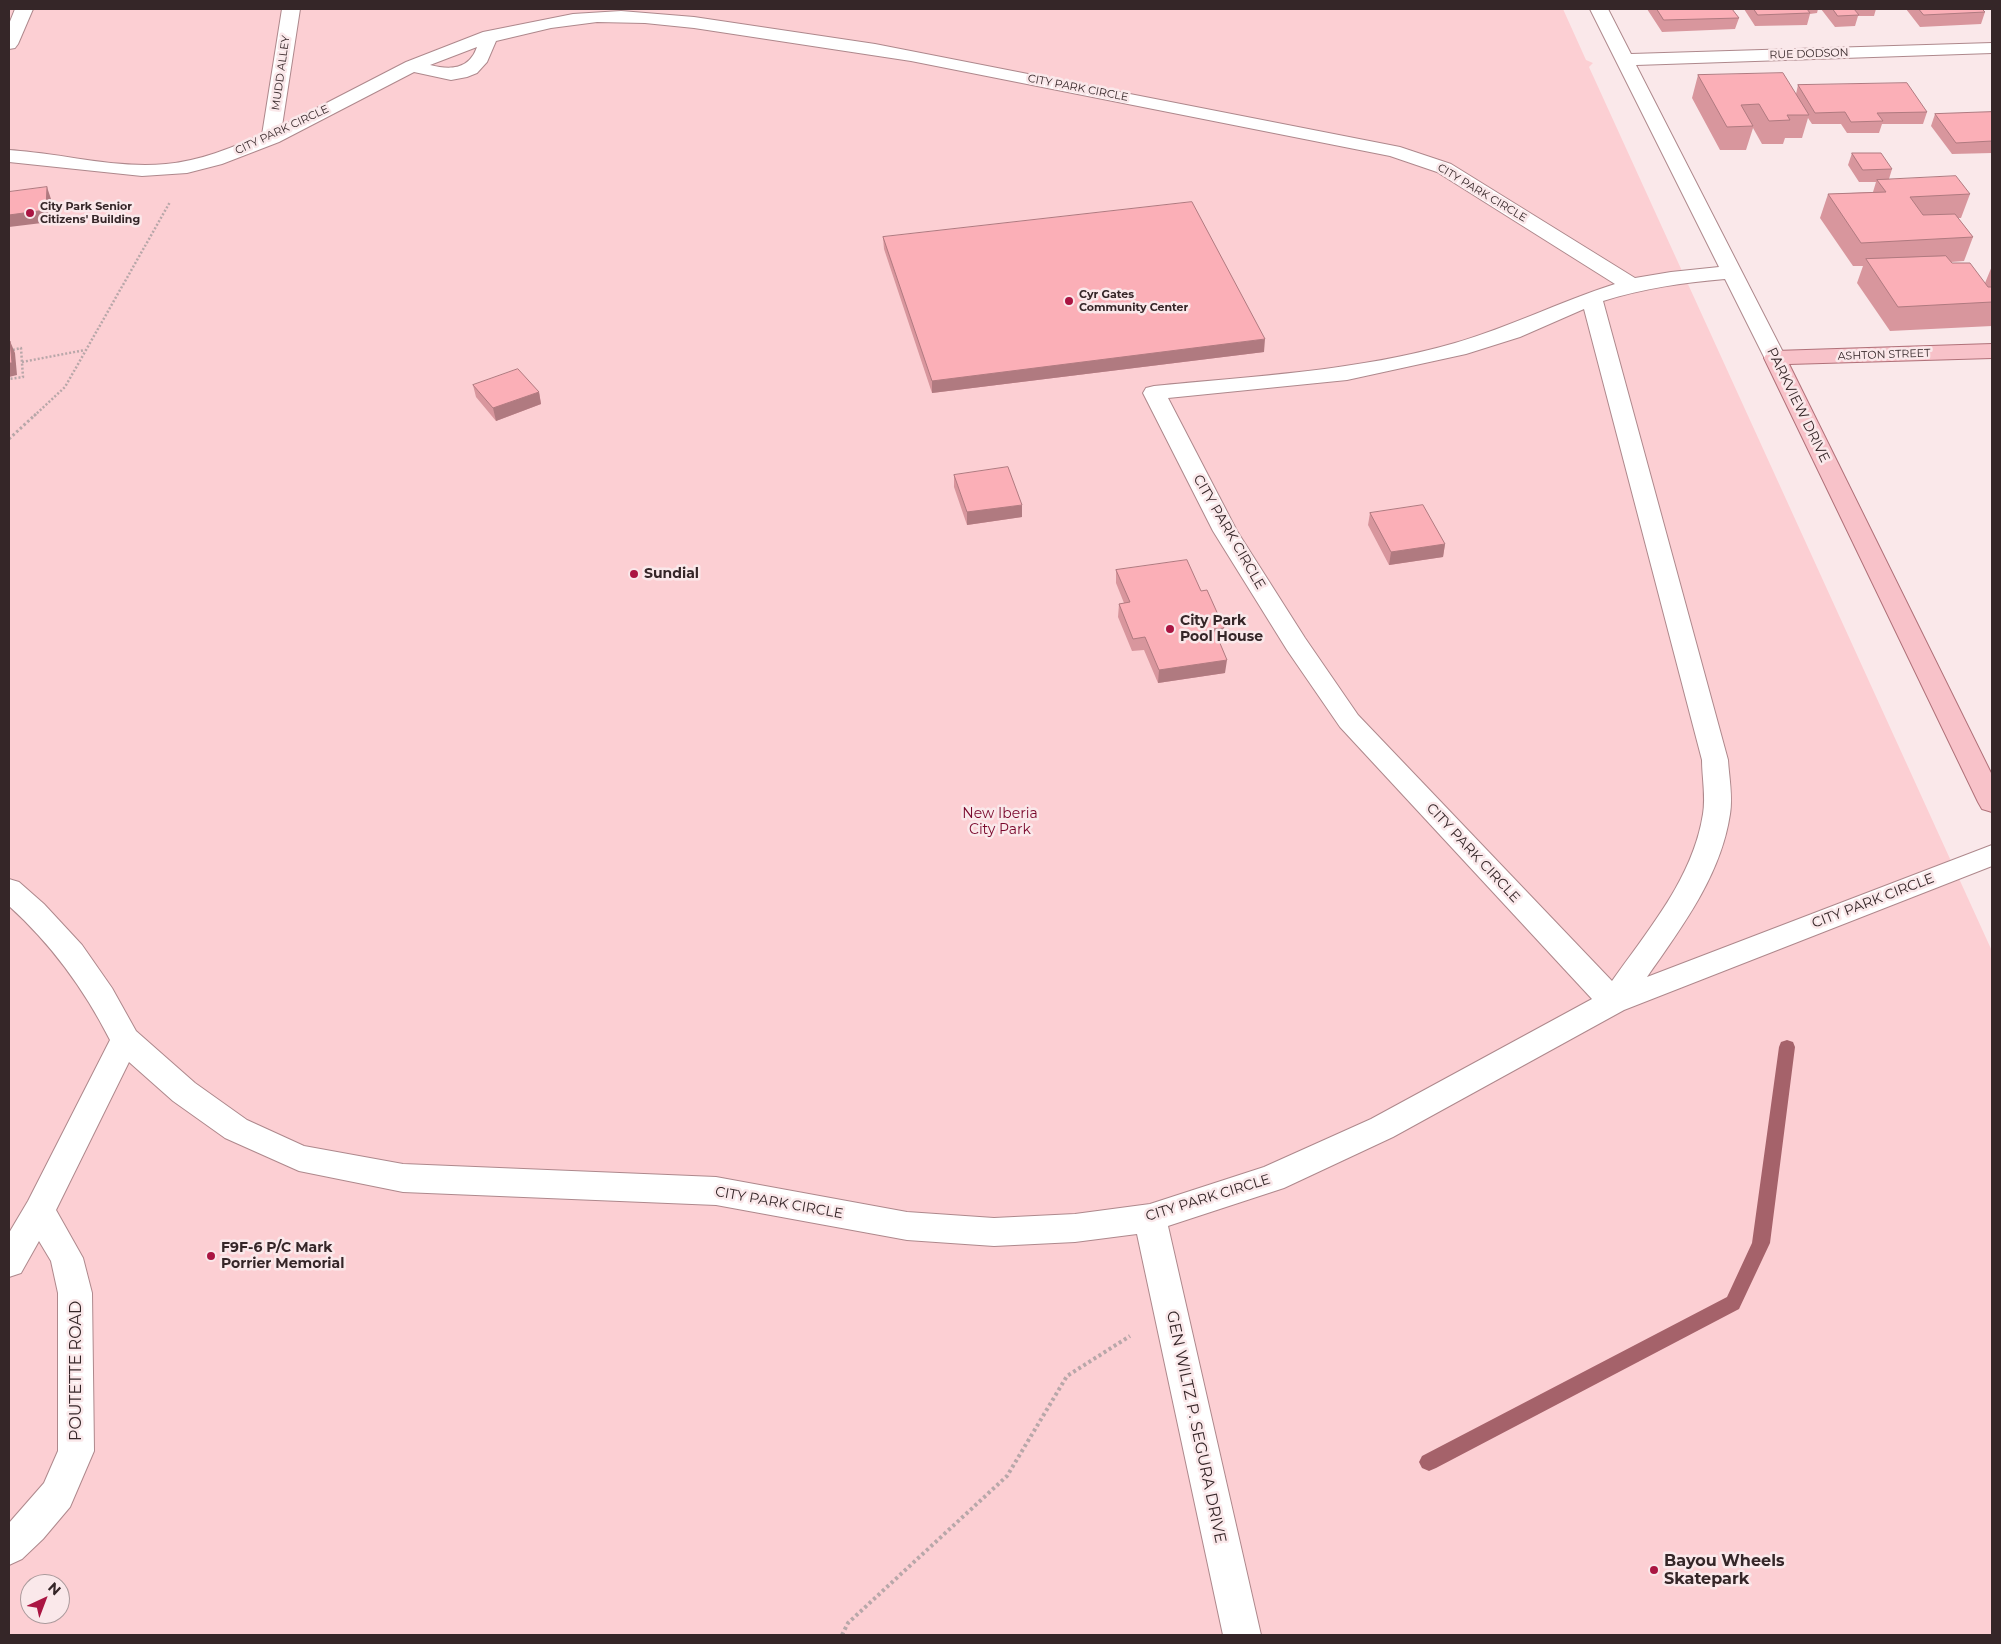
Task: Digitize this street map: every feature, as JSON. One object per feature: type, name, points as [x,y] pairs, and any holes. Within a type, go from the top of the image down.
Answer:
[{"type":"main road","name":"ASHTON STREET","points":[[1775,358],[1992,351]]},
{"type":"main road","name":"PARKVIEW DRIVE","points":[[1775,358],[1992,802]]},
{"type":"street","points":[[9,44],[24,9]]},
{"type":"street","name":"MUDD ALLEY","points":[[272,137],[291,9]]},
{"type":"street","name":"PARKVIEW DRIVE","points":[[1599,9],[1775,358]]},
{"type":"street","name":"CITY PARK CIRCLE","points":[[15,150],[102,167],[149,172],[187,167],[231,154],[272,137],[412,66],[489,36],[511,29],[577,18],[631,16],[822,40],[1421,158],[1444,168],[1632,285]]},
{"type":"street","name":"RUE DODSON","points":[[1625,60],[1992,48]]},
{"type":"street","name":"CITY PARK CIRCLE","points":[[1614,1002],[1349,721],[1296,644],[1225,531],[1154,393],[1347,373],[1458,348],[1512,332],[1592,298],[1632,285],[1671,278],[1732,272]]},
{"type":"street","name":"CITY PARK CIRCLE","points":[[1592,298],[1715,760],[1717,813],[1702,867],[1675,914],[1614,1002]]},
{"type":"street","name":"CITY PARK CIRCLE","points":[[9,890],[34,912],[72,953],[102,996],[125,1040],[184,1092],[236,1129],[299,1158],[404,1178],[716,1191],[907,1226],[994,1232],[1075,1228],[1150,1218],[1273,1178],[1382,1128],[1614,1002],[1992,855]]},
{"type":"street","points":[[9,1263],[39,1211],[125,1040]]},
{"type":"street","name":"POUTETTE ROAD","points":[[9,1547],[30,1527],[57,1495],[76,1451],[75,1293],[67,1258],[39,1211]]},
{"type":"street","name":"GEN WILTZ P. SEGURA DRIVE","points":[[1150,1218],[1242,1635]]},
{"type":"path","points":[[9,439],[65,387],[180,185],[187,167]]},
{"type":"path","points":[[9,351],[21,348],[23,377],[9,379]]},
{"type":"path","points":[[22,362],[86,350]]},
{"type":"path","points":[[842,1635],[848,1623],[1007,1476],[1067,1376],[1130,1337],[1164,1283]]},
{"type":"green space","name":"New Iberia City Park","points":[[1563,9],[1586,60],[1593,63],[1589,67],[1992,951],[1992,1635],[9,1635],[9,10]]},
{"type":"building","points":[[1657,9],[1732,9],[1739,18],[1664,20]]},
{"type":"building","points":[[1754,9],[1807,9],[1810,13],[1758,15]]},
{"type":"building","points":[[1833,9],[1854,9],[1859,15],[1838,16]]},
{"type":"building","points":[[1919,9],[1982,9],[1985,12],[1924,15]]},
{"type":"building","points":[[1783,73],[1809,115],[1787,115],[1790,120],[1769,121],[1759,104],[1741,105],[1753,126],[1727,127],[1698,75]]},
{"type":"building","points":[[1907,83],[1927,112],[1877,113],[1883,121],[1851,122],[1845,112],[1815,113],[1798,85]]},
{"type":"building","points":[[1992,112],[1992,141],[1956,143],[1935,114]]},
{"type":"building","points":[[1852,153],[1881,153],[1892,169],[1863,170]]},
{"type":"building","points":[[1956,176],[1970,194],[1910,197],[1923,215],[1955,214],[1973,237],[1861,243],[1828,194],[1886,192],[1877,180]]},
{"type":"building","points":[[47,187],[46,210],[9,215],[9,192]]},
{"type":"building","name":"Cyr Gates Community Center","points":[[1192,202],[1265,339],[932,381],[883,237]]},
{"type":"building","points":[[1946,256],[1952,263],[1970,263],[1988,287],[1992,287],[1992,302],[1898,307],[1866,259]]},
{"type":"building","points":[[10,341],[12,363],[9,363]]},
{"type":"building","points":[[518,369],[539,392],[493,408],[473,385]]},
{"type":"building","points":[[1008,467],[1022,505],[967,512],[954,475]]},
{"type":"building","points":[[1423,505],[1445,544],[1391,552],[1370,513]]},
{"type":"building","name":"City Park Pool House","points":[[1187,560],[1201,591],[1207,590],[1224,628],[1214,629],[1227,660],[1159,670],[1145,637],[1133,639],[1119,604],[1130,602],[1116,570]]},
{"type":"waterway","points":[[1429,1462],[1733,1303],[1761,1243],[1787,1047]]},
{"type":"place","name":"City Park Senior Citizens' Building","points":[[30,213]]},
{"type":"place","name":"Cyr Gates Community Center","points":[[1069,301]]},
{"type":"place","name":"Sundial","points":[[634,574]]},
{"type":"place","name":"City Park Pool House","points":[[1170,629]]},
{"type":"place","name":"F9F-6 P/C Mark Porrier Memorial","points":[[211,1256]]},
{"type":"place","name":"Bayou Wheels Skatepark","points":[[1654,1570]]}]
